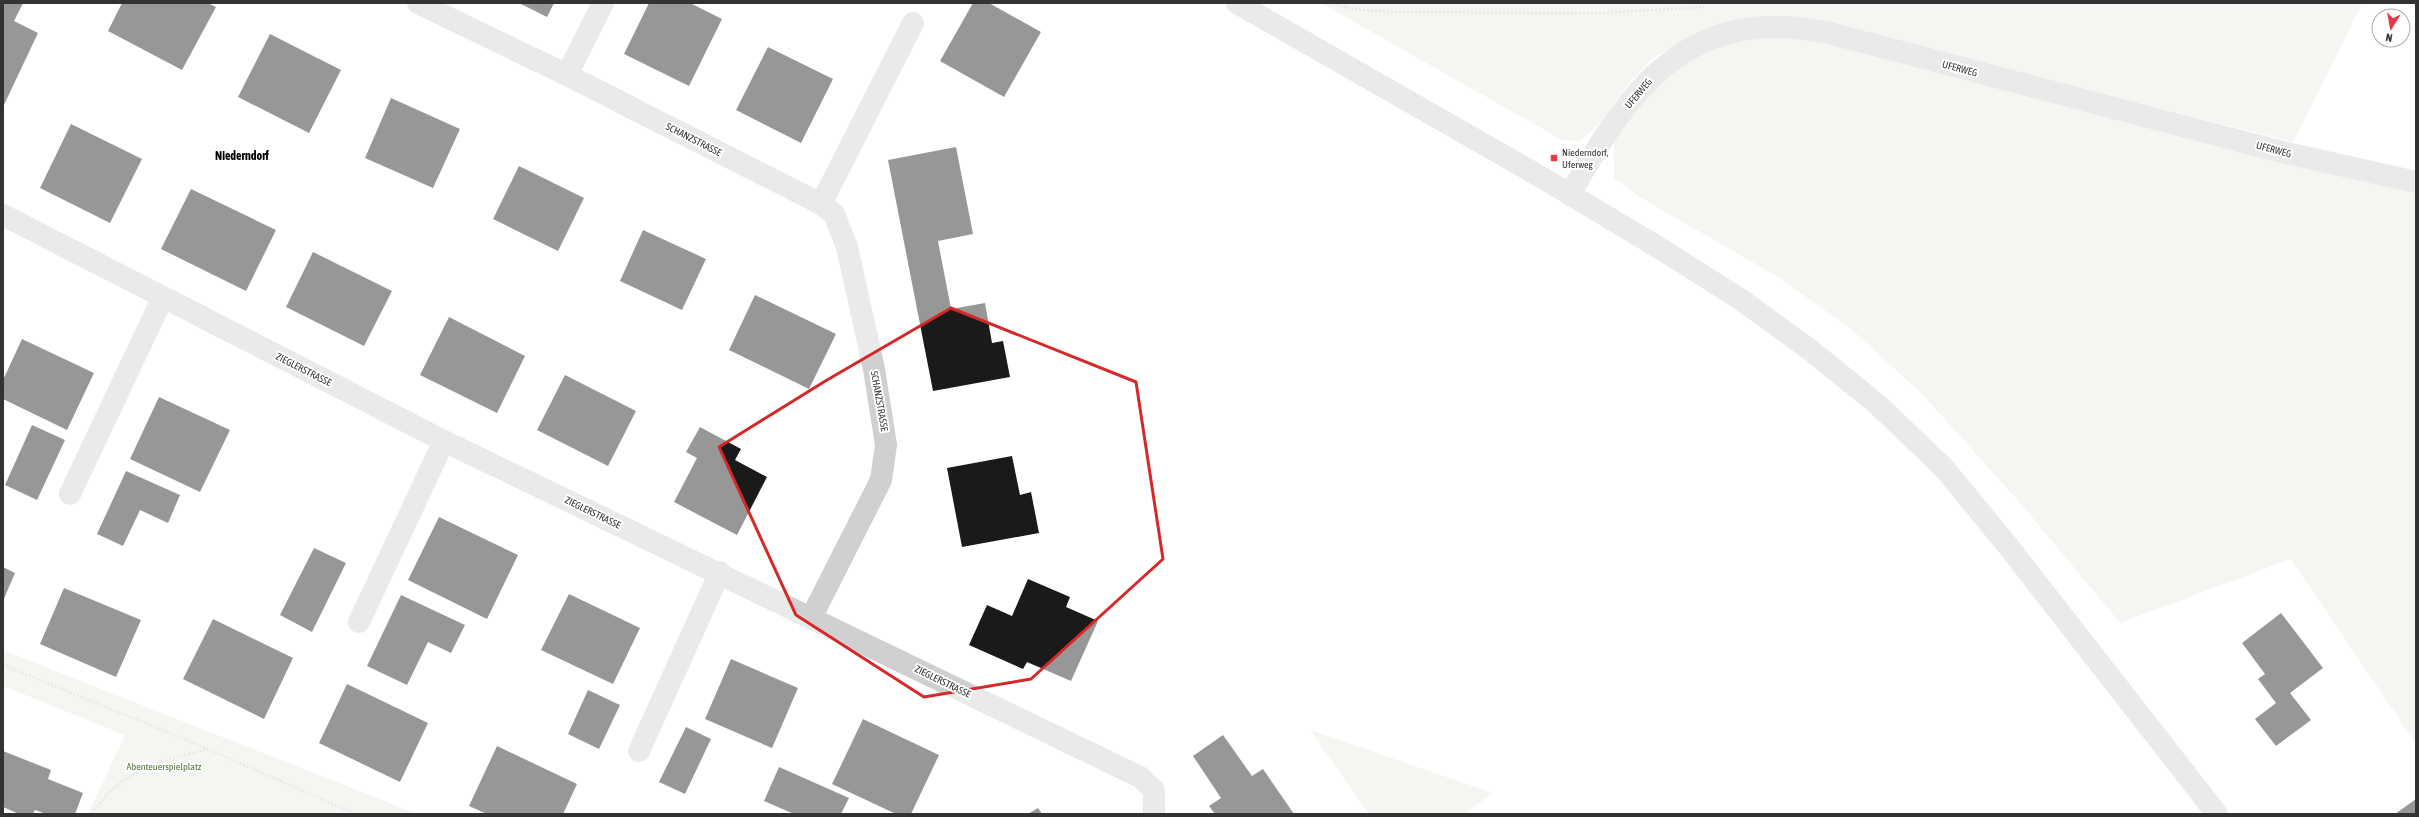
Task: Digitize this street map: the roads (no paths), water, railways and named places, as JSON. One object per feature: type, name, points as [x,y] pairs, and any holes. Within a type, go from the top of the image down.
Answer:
[{"type":"street","name":"SCHANZSTRASSE","points":[[418,3],[567,75],[821,204],[834,214],[847,247],[874,369],[886,445],[878,485],[811,618]]},
{"type":"street","points":[[567,75],[603,3]]},
{"type":"street","points":[[1237,3],[1570,194],[1740,299],[1809,349],[1888,414],[1944,468],[2008,546],[2217,814]]},
{"type":"street","points":[[821,204],[913,23]]},
{"type":"street","name":"UFERWEG","points":[[1570,194],[1617,119],[1653,74],[1671,59],[1690,48],[1726,34],[1771,27],[1829,33],[2150,115],[2282,152],[2416,182]]},
{"type":"street","name":"ZIEGLERSTRASSE","points":[[3,215],[444,441],[720,572],[811,618],[1140,777],[1154,790],[1155,807]]},
{"type":"street","points":[[70,494],[163,297]]},
{"type":"street","points":[[359,622],[444,441]]},
{"type":"street","points":[[639,751],[720,572]]},
{"type":"place","name":"Niederndorf, Uferweg","points":[[1554,158]]},
{"type":"district","name":"Niederndorf","points":[[242,156]]},
{"type":"park label","name":"Abenteuerspielplatz","points":[[164,766]]}]
